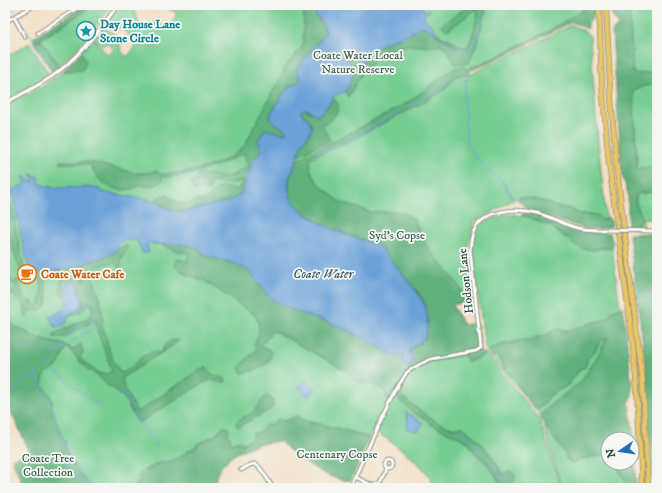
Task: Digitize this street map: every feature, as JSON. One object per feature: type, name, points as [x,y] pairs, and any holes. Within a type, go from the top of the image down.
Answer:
[{"type":"highway","points":[[599,5],[602,85],[609,164],[632,336],[637,390],[642,488]]},
{"type":"highway","points":[[606,5],[616,162],[643,384],[648,488]]},
{"type":"street","points":[[5,22],[36,5]]},
{"type":"street","points":[[39,31],[82,5]]},
{"type":"street","points":[[5,103],[41,84],[55,74],[84,47],[118,5]]},
{"type":"street","points":[[14,17],[26,38]]},
{"type":"street","name":"Hodson Lane","points":[[355,477],[382,418],[407,372],[431,359],[476,351],[481,348],[471,260],[471,244],[474,231],[480,222],[492,215],[503,212],[524,210],[580,228],[657,231]]},
{"type":"street","points":[[244,470],[253,464],[258,466],[273,488]]},
{"type":"street","points":[[350,488],[355,477],[374,487],[376,485],[380,486],[386,469]]},
{"type":"green space","points":[[85,5],[94,5],[34,42],[33,38],[35,36]]},
{"type":"green space","points":[[94,5],[113,5],[77,49],[59,66],[42,41],[34,43],[34,42]]},
{"type":"green space","points":[[120,5],[128,5],[134,8],[139,23],[145,28],[153,31],[155,22],[169,29],[177,13],[164,7],[165,5],[585,5],[583,10],[549,31],[470,68],[464,74],[466,82],[468,76],[477,71],[572,25],[586,32],[590,37],[598,142],[606,217],[602,220],[593,214],[580,214],[567,208],[557,207],[539,200],[521,197],[514,199],[506,185],[501,180],[513,200],[486,216],[473,221],[473,228],[468,248],[474,299],[452,305],[463,325],[476,323],[478,325],[480,346],[478,348],[432,359],[412,367],[392,396],[397,397],[418,416],[423,417],[431,424],[467,441],[476,454],[488,464],[504,488],[433,488],[429,476],[419,464],[373,430],[369,438],[337,428],[293,418],[284,421],[278,419],[272,425],[266,426],[262,432],[242,444],[240,441],[234,441],[232,444],[227,434],[227,427],[222,427],[212,438],[209,438],[171,462],[159,463],[141,472],[140,483],[136,484],[132,488],[91,488],[76,468],[66,451],[52,408],[51,398],[43,387],[42,382],[44,376],[49,370],[56,367],[67,347],[59,343],[41,339],[5,322],[5,105],[41,87],[63,71],[74,70],[81,52],[93,39],[108,55],[114,50],[108,43],[102,46],[94,39],[102,30],[105,29],[111,32],[121,43],[119,44],[122,49],[121,51],[128,56],[140,41],[136,37],[133,39],[121,28],[111,27],[108,22]]},
{"type":"green space","points":[[304,5],[314,5],[316,14],[324,27],[325,34],[296,70],[301,80],[286,90],[271,113],[271,119],[286,130],[285,133],[280,134],[265,129],[260,144],[261,152],[253,159],[242,193],[238,197],[229,201],[184,212],[172,210],[156,201],[157,198],[167,194],[178,202],[191,203],[194,199],[207,199],[220,188],[238,189],[243,181],[225,184],[214,182],[208,185],[211,189],[208,191],[203,188],[195,191],[191,182],[202,181],[202,179],[196,178],[197,175],[209,174],[226,177],[244,169],[247,164],[244,153],[204,170],[183,176],[161,177],[162,180],[157,184],[149,186],[139,185],[135,188],[125,190],[114,188],[105,184],[98,178],[90,165],[60,163],[60,161],[91,162],[135,173],[149,173],[156,170],[160,174],[163,174],[196,170],[219,163],[229,158],[245,145],[286,66],[303,45]]},
{"type":"green space","name":"Coate Water Local Nature Reserve","points":[[470,5],[487,5],[478,39],[469,63],[455,64],[446,48],[441,45],[429,47],[407,45],[392,50],[375,60],[363,71],[348,97],[345,91],[355,72],[346,55],[353,56],[363,62],[368,55],[380,46],[415,31],[422,26],[445,40],[447,37],[462,47],[468,47],[473,34],[478,12],[477,9],[447,30],[441,25]]},
{"type":"green space","points":[[585,5],[593,5],[594,16],[588,23],[588,29],[572,22],[487,64],[472,70],[470,68],[549,31],[583,10]]},
{"type":"green space","points":[[611,5],[632,5],[629,6],[633,72],[637,74],[657,72],[657,82],[633,90],[637,161],[636,169],[657,166],[657,191],[636,194],[635,201],[642,217],[635,228],[628,226],[628,194],[623,178],[621,160],[612,33],[613,30],[617,28],[618,24],[612,17]]},
{"type":"green space","points":[[657,5],[657,72],[637,74],[632,72],[629,6]]},
{"type":"green space","points":[[42,41],[60,67],[53,73],[34,43]]},
{"type":"green space","points":[[30,43],[50,76],[5,100],[5,57]]},
{"type":"green space","points":[[81,52],[86,61],[83,70],[63,71]]},
{"type":"green space","name":"Syd's Copse","points":[[462,67],[471,71],[467,76],[464,74],[456,76],[444,90],[422,103],[357,137],[310,158],[310,167],[313,176],[319,184],[340,202],[370,212],[398,211],[413,218],[427,247],[459,285],[467,301],[452,305],[463,325],[468,324],[479,344],[480,353],[487,354],[468,362],[464,355],[444,358],[425,364],[408,374],[402,382],[398,392],[416,408],[440,424],[454,428],[463,427],[482,444],[499,467],[501,473],[504,474],[509,471],[513,472],[515,475],[513,484],[518,488],[504,488],[488,464],[476,454],[467,441],[431,424],[423,417],[414,413],[395,396],[391,396],[387,400],[385,393],[381,388],[353,379],[351,374],[347,371],[274,331],[260,345],[270,350],[271,355],[267,363],[259,368],[242,373],[239,368],[257,348],[254,345],[259,333],[259,327],[255,315],[205,281],[187,275],[174,265],[177,259],[187,261],[189,254],[162,246],[162,244],[182,244],[192,246],[201,250],[203,254],[233,263],[246,269],[269,297],[291,310],[327,322],[362,337],[391,354],[404,354],[404,359],[401,362],[404,365],[411,364],[410,350],[421,342],[425,304],[420,295],[377,244],[370,243],[321,224],[315,218],[310,217],[293,202],[290,195],[289,180],[296,160],[394,110],[410,101],[450,71]]},
{"type":"green space","points":[[657,82],[657,166],[635,169],[637,167],[637,161],[633,90]]},
{"type":"green space","points":[[333,97],[338,105],[337,112],[322,125],[330,140],[298,155],[303,142],[312,128],[309,120],[302,114],[301,111],[305,109],[316,115],[326,108]]},
{"type":"green space","points":[[5,184],[11,187],[8,192],[24,268],[21,272],[11,239],[5,239]]},
{"type":"green space","points":[[657,191],[657,219],[642,220],[645,229],[635,228],[637,225],[636,194]]},
{"type":"green space","points":[[519,197],[539,200],[557,207],[567,208],[580,214],[597,215],[602,220],[608,217],[612,226],[601,229],[584,228],[570,224],[528,210],[519,202]]},
{"type":"green space","points":[[529,213],[575,229],[610,233],[613,244],[612,248],[594,250],[581,248],[556,231],[551,225],[549,226],[529,217],[522,216],[522,214]]},
{"type":"green space","points":[[508,214],[529,217],[549,226],[550,225],[576,245],[599,249],[612,248],[620,307],[612,310],[607,319],[570,331],[560,329],[544,336],[503,344],[487,351],[485,348],[473,255],[473,237],[482,223]]},
{"type":"green space","points":[[657,233],[657,488],[652,488],[647,377],[629,234]]},
{"type":"green space","points":[[124,245],[128,248],[121,258],[121,266],[119,268],[115,263],[106,264],[92,269],[79,270],[64,276],[58,276],[58,270],[101,258]]},
{"type":"green space","name":"Coate Tree Collection","points":[[85,273],[90,274],[97,288],[102,308],[102,316],[104,318],[101,323],[111,356],[121,373],[130,368],[145,355],[153,352],[159,353],[163,350],[167,343],[179,340],[122,378],[125,390],[137,412],[201,369],[205,370],[206,366],[213,375],[224,378],[226,381],[224,383],[211,380],[203,383],[138,423],[123,396],[118,394],[113,388],[87,369],[67,347],[63,352],[57,367],[49,371],[44,376],[43,385],[51,396],[55,417],[66,443],[67,454],[74,467],[91,488],[24,488],[12,459],[30,452],[9,408],[5,404],[5,338],[6,341],[7,334],[5,335],[5,322],[34,336],[63,344],[73,350],[81,344],[83,352],[80,358],[99,373],[109,373],[112,371],[95,324],[97,319],[65,337],[53,337],[54,334],[88,318],[92,312],[90,303],[87,304],[80,312],[70,316],[68,315],[83,305],[83,299],[80,295],[79,287],[65,288],[66,296],[64,297],[61,294],[60,289],[61,281],[81,275],[85,280]]},
{"type":"green space","points":[[38,274],[45,277],[48,298],[47,302],[46,305],[39,311],[34,311],[29,308],[28,309],[30,311],[26,318],[24,314],[25,309],[20,301],[12,294],[5,298],[5,279],[7,276],[11,277],[12,283],[8,288],[13,292],[15,290],[14,282],[18,280],[24,298],[28,301],[32,301],[35,306],[39,305],[42,296],[41,279],[37,277]]},
{"type":"green space","points":[[623,307],[632,386],[632,395],[629,403],[633,431],[600,431],[600,455],[580,459],[572,464],[567,460],[565,453],[543,423],[541,418],[542,413],[580,383],[608,337],[600,342],[594,352],[587,359],[585,367],[580,369],[568,385],[550,395],[545,403],[536,410],[520,391],[518,384],[505,369],[499,357],[497,355],[491,356],[487,351],[498,346],[544,336],[557,329],[567,331],[607,319],[615,309]]},
{"type":"green space","points":[[609,336],[596,362],[583,380],[553,403],[541,416],[536,410],[550,395],[568,385],[580,369],[585,367],[587,359],[596,350],[600,342]]},
{"type":"green space","points":[[487,354],[539,419],[561,488],[518,488],[513,484],[515,475],[513,472],[509,471],[504,474],[501,473],[492,457],[482,444],[463,427],[454,428],[440,424],[416,408],[398,392],[402,382],[408,374],[424,364],[464,355],[468,362]]},
{"type":"green space","points":[[489,354],[491,356],[497,355],[504,368],[516,382],[520,391]]},
{"type":"green space","points":[[267,395],[272,399],[273,404],[271,409],[238,427],[235,424],[252,413]]},
{"type":"green space","name":"Centenary Copse","points":[[296,416],[299,417],[301,421],[337,428],[369,438],[351,480],[334,478],[323,473],[293,454],[280,441],[258,444],[229,458],[218,472],[215,488],[132,488],[136,484],[140,483],[141,481],[138,477],[141,472],[185,454],[196,447],[197,444],[216,435],[222,427],[229,429],[227,434],[231,438],[230,441],[232,444],[234,441],[240,441],[242,444],[252,437],[253,433],[257,433],[266,425],[272,425],[278,419],[284,421]]},
{"type":"green space","points":[[543,423],[565,453],[576,462],[580,459],[600,455],[600,471],[620,471],[630,488],[562,488]]},
{"type":"green space","points":[[620,471],[635,471],[636,488],[630,488]]},
{"type":"water","name":"Coate Water","points":[[314,5],[420,5],[425,11],[430,10],[424,16],[426,21],[430,23],[438,34],[460,49],[422,26],[413,32],[384,43],[367,56],[363,62],[353,56],[346,55],[355,72],[346,91],[334,96],[330,103],[318,116],[306,109],[301,111],[302,114],[309,120],[312,128],[299,150],[289,178],[289,191],[294,202],[304,212],[331,228],[370,243],[377,244],[419,295],[425,307],[428,321],[425,338],[411,348],[409,352],[414,362],[411,365],[404,365],[401,362],[404,359],[404,354],[396,357],[362,337],[327,322],[291,310],[278,303],[269,297],[246,269],[233,263],[205,256],[201,250],[189,245],[153,244],[150,242],[147,245],[149,252],[143,254],[137,241],[126,240],[118,242],[119,249],[112,254],[83,264],[46,272],[31,270],[23,246],[12,192],[14,189],[25,184],[26,180],[23,178],[24,177],[27,177],[33,181],[34,178],[31,174],[38,176],[40,184],[55,188],[94,187],[106,193],[150,200],[172,210],[184,212],[229,201],[241,194],[253,159],[261,152],[258,140],[265,129],[284,134],[286,132],[285,129],[277,125],[271,119],[271,113],[288,88],[301,79],[296,70],[325,34],[324,27],[316,14]]},
{"type":"water","points":[[73,281],[78,283],[79,293],[83,300],[82,306],[69,314],[66,323],[61,327],[55,327],[50,317],[63,310],[67,305],[68,301],[66,298],[65,286]]},
{"type":"water","points":[[304,379],[314,386],[311,395],[306,395],[299,388]]},
{"type":"water","points":[[406,412],[423,423],[418,431],[406,429],[408,420]]},
{"type":"waterway","points":[[10,5],[15,12]]},
{"type":"waterway","points":[[459,49],[469,51],[474,46],[480,28],[484,5]]},
{"type":"waterway","points":[[19,18],[54,71]]},
{"type":"waterway","points":[[464,74],[466,79],[464,97],[468,147],[477,158]]},
{"type":"waterway","points":[[403,110],[436,92],[450,81]]},
{"type":"waterway","points":[[314,155],[355,137],[400,112]]},
{"type":"waterway","points":[[478,159],[503,182],[514,201]]},
{"type":"waterway","points":[[89,323],[95,319]]},
{"type":"waterway","points":[[96,327],[98,323]]},
{"type":"waterway","points":[[65,337],[86,324]]},
{"type":"waterway","points":[[79,337],[94,328]]},
{"type":"waterway","points":[[68,344],[77,339]]},
{"type":"waterway","points":[[41,350],[61,352],[62,342]]},
{"type":"waterway","points":[[17,343],[24,344],[35,351]]},
{"type":"waterway","points":[[45,365],[60,374],[87,398],[103,406]]},
{"type":"waterway","points":[[5,397],[22,382],[33,376],[38,371]]},
{"type":"waterway","points":[[36,373],[43,393],[52,405],[63,441],[69,454],[79,470],[95,488]]},
{"type":"waterway","points":[[117,397],[125,393],[135,415],[157,447]]},
{"type":"waterway","points":[[458,428],[468,436],[495,467],[509,488]]},
{"type":"waterway","points":[[55,448],[83,488]]},
{"type":"place","name":"Day House Lane Stone Circle","points":[[86,31]]},
{"type":"place","name":"Coate Water Cafe","points":[[27,274]]}]
